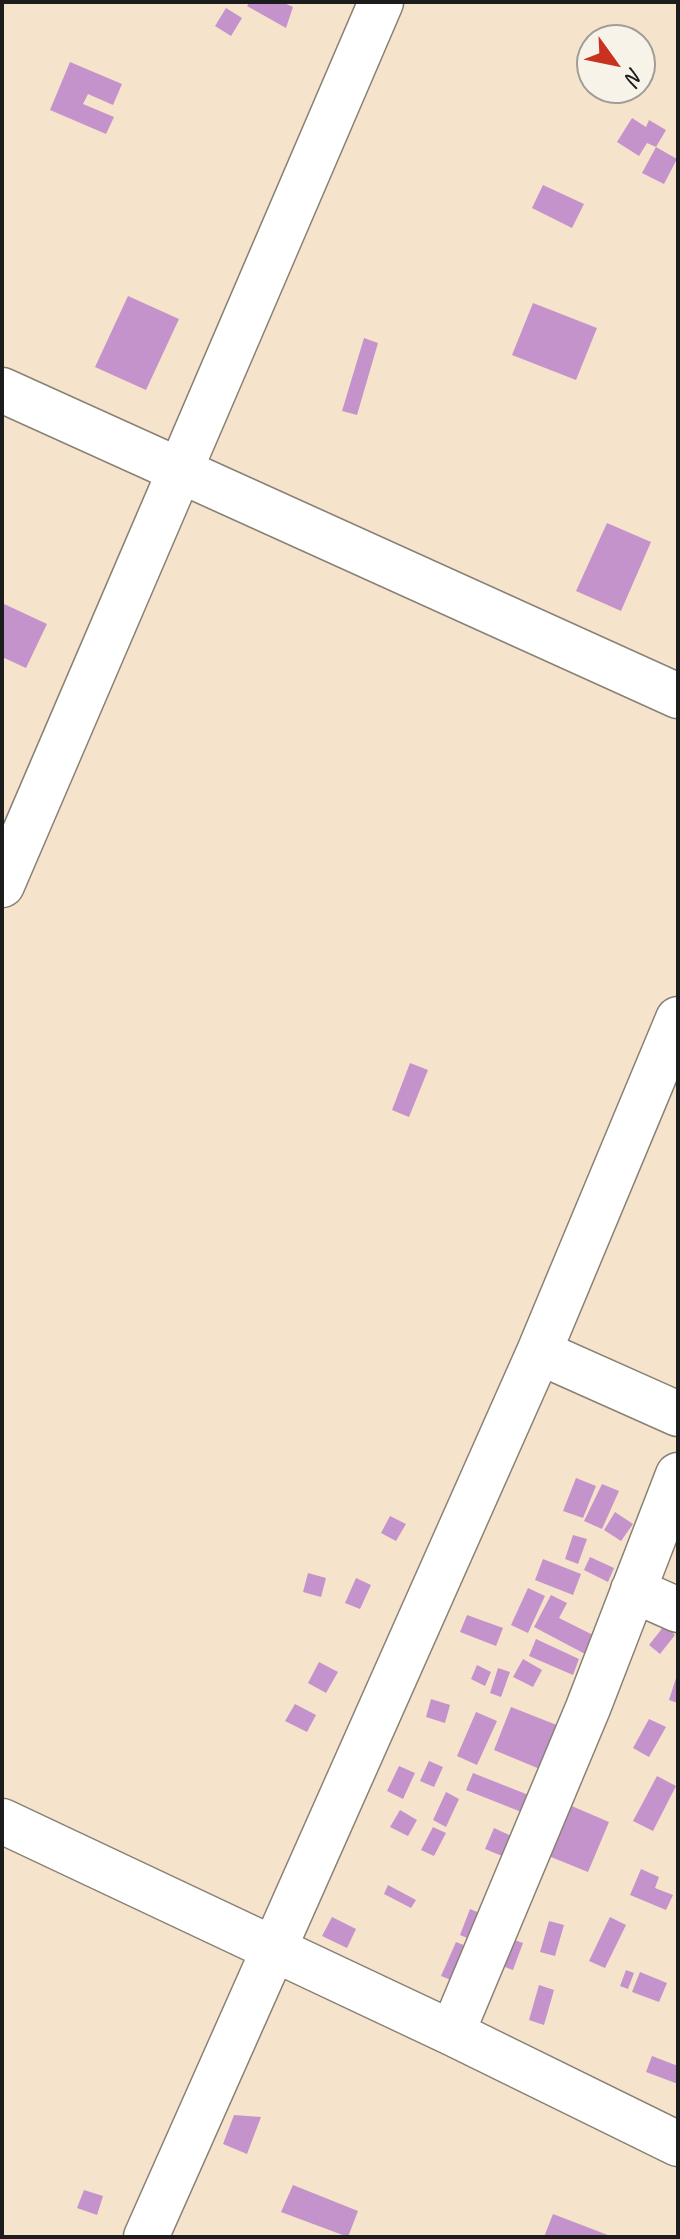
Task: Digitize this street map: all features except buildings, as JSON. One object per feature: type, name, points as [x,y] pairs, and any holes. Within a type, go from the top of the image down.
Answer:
[{"type":"street","points":[[2,885],[381,2]]},
{"type":"street","points":[[2,390],[678,696]]},
{"type":"street","points":[[146,2237],[539,1352],[678,1019]]},
{"type":"street","points":[[539,1352],[678,1414]]},
{"type":"street","points":[[452,2033],[588,1708],[678,1475]]},
{"type":"street","points":[[633,1590],[678,1610]]},
{"type":"street","points":[[2,1821],[452,2033],[678,2144]]}]
